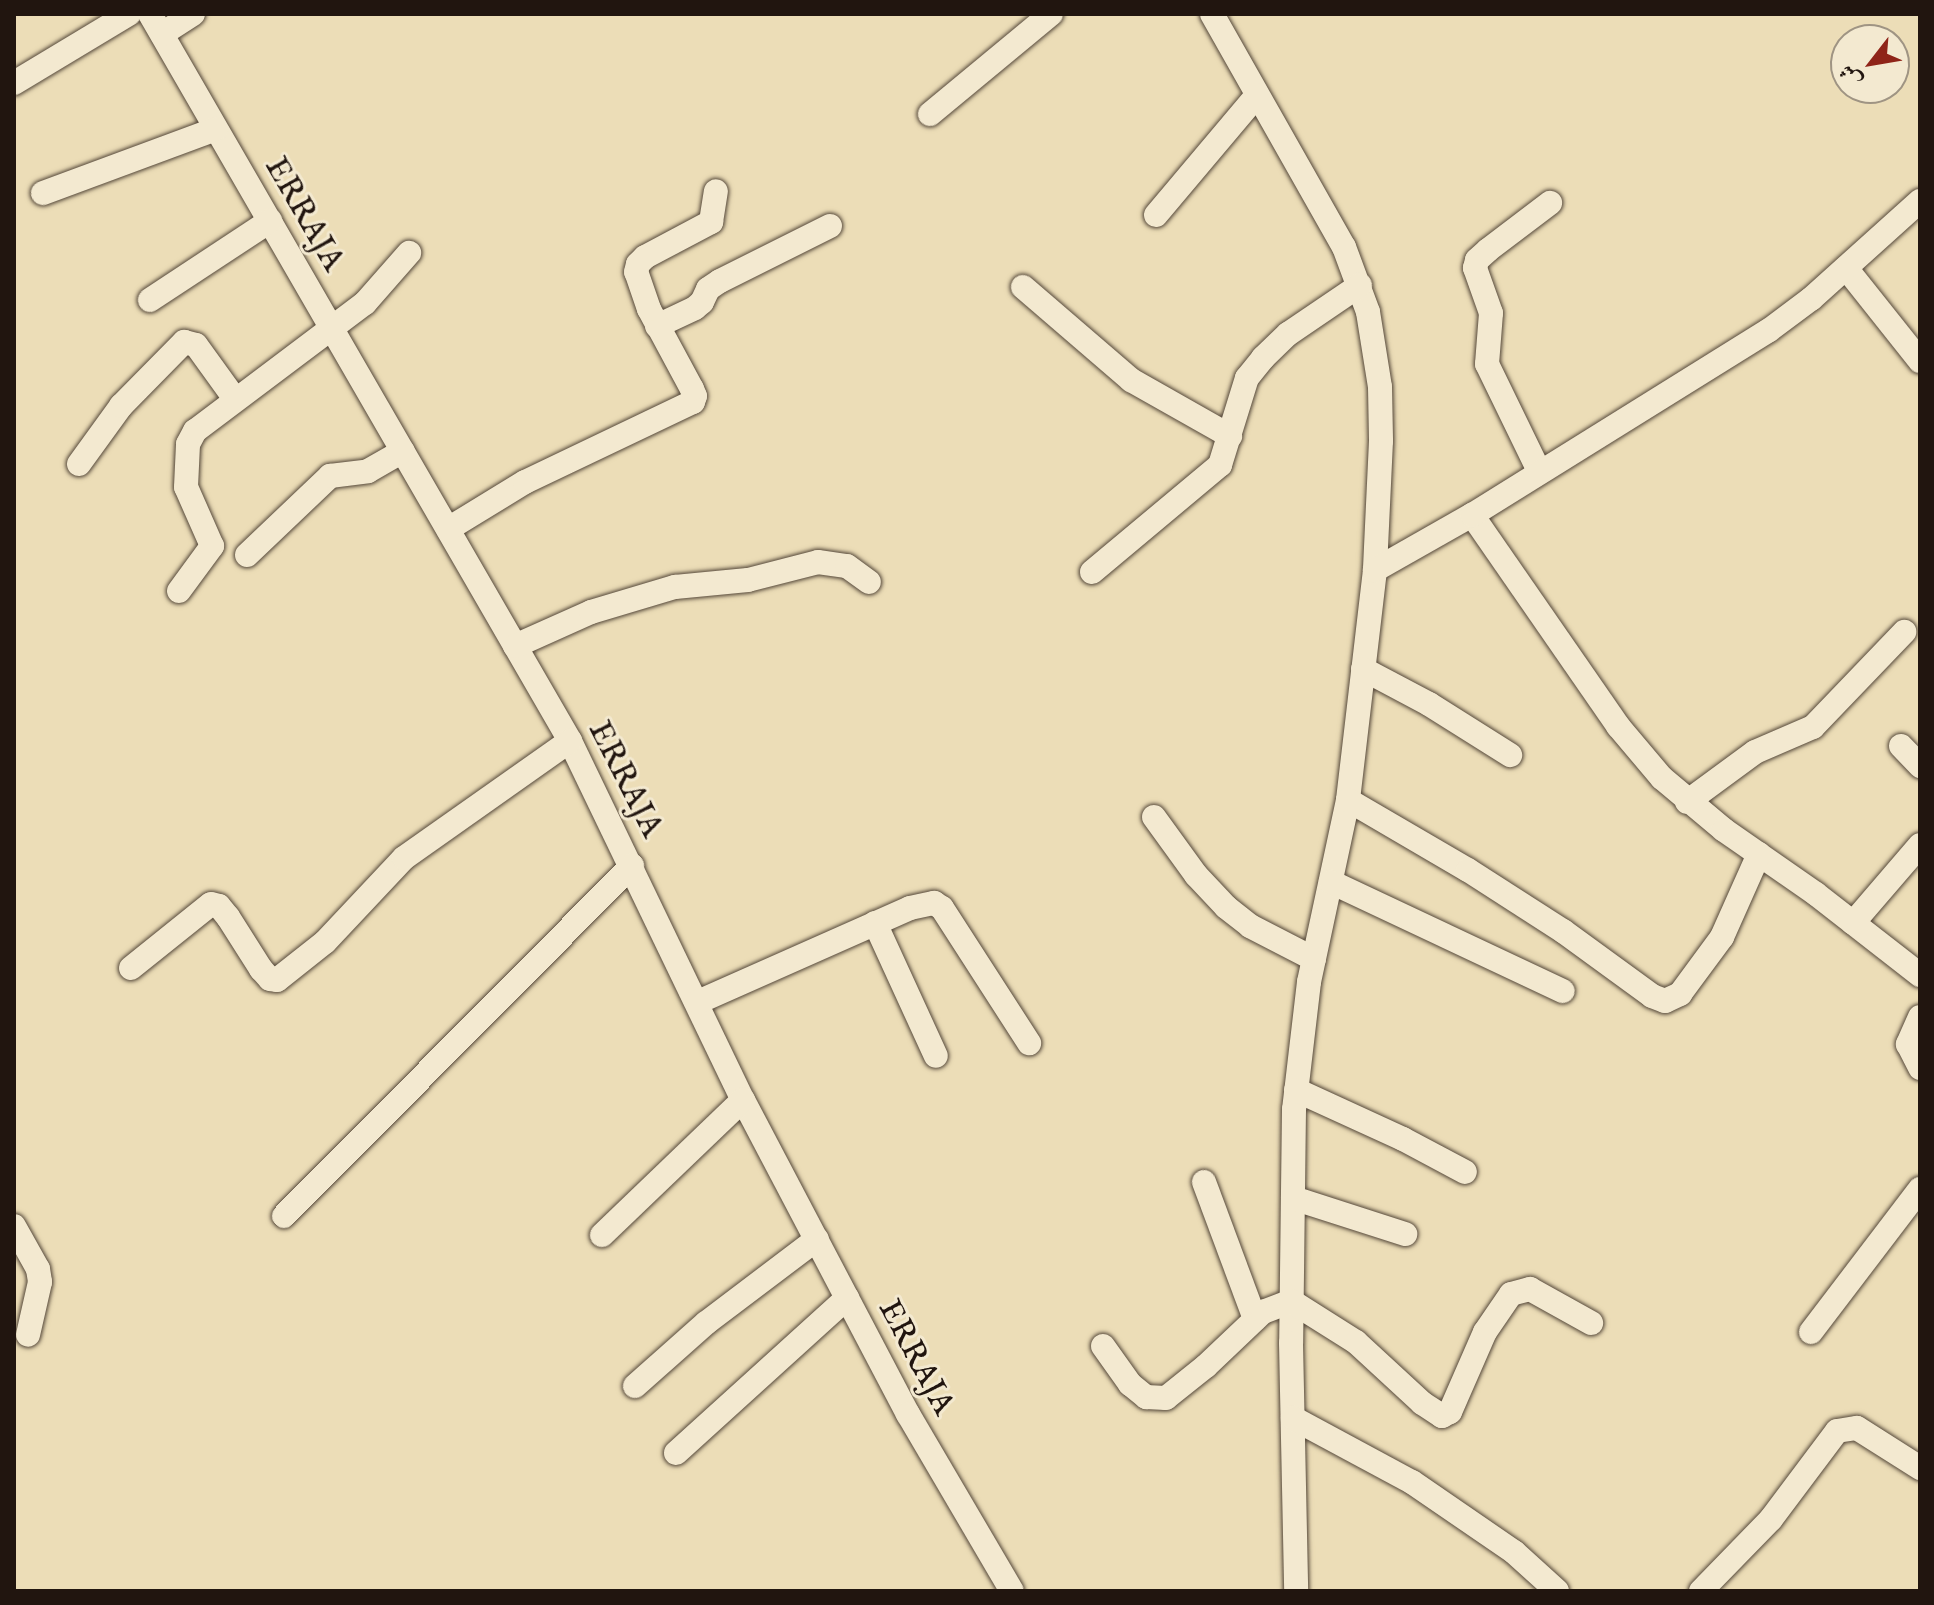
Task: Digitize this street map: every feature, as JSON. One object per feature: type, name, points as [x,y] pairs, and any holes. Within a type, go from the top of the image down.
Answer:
[{"type":"street","points":[[14,83],[129,14]]},
{"type":"street","points":[[156,24],[193,14]]},
{"type":"street","points":[[930,114],[1051,14]]},
{"type":"street","points":[[1212,14],[1344,247],[1360,285],[1375,344],[1380,387],[1381,441],[1375,570],[1348,800],[1314,959],[1296,1090],[1291,1301],[1296,1591]]},
{"type":"street","name":"ERRAJA","points":[[156,24],[570,741],[743,1100],[942,1475],[1012,1591]]},
{"type":"street","points":[[1156,215],[1257,95]]},
{"type":"street","points":[[43,193],[216,129]]},
{"type":"street","points":[[448,529],[525,482],[693,402],[695,396],[692,389],[657,326],[641,289],[638,264],[711,222],[716,191]]},
{"type":"street","points":[[1375,570],[1472,515],[1768,331],[1846,268],[1920,201]]},
{"type":"street","points":[[1539,471],[1487,364],[1491,313],[1475,268],[1488,250],[1550,203]]},
{"type":"street","points":[[150,300],[270,221]]},
{"type":"street","points":[[657,326],[695,308],[708,289],[720,281],[830,226]]},
{"type":"street","points":[[179,591],[212,546],[211,537],[188,498],[188,444],[195,431],[365,303],[409,253]]},
{"type":"street","points":[[1846,268],[1920,361]]},
{"type":"street","points":[[1092,572],[1220,465],[1247,378],[1263,358],[1288,334],[1360,285]]},
{"type":"street","points":[[1023,287],[1131,380],[1230,436]]},
{"type":"street","points":[[79,464],[121,406],[184,342],[196,345],[235,399]]},
{"type":"street","points":[[247,555],[330,476],[368,471],[403,451]]},
{"type":"street","points":[[1472,515],[1618,726],[1687,802],[1920,975]]},
{"type":"street","points":[[515,646],[591,612],[675,587],[740,581],[818,562],[847,566],[869,582]]},
{"type":"street","points":[[1687,802],[1755,752],[1813,727],[1904,632]]},
{"type":"street","points":[[1363,669],[1429,704],[1510,755]]},
{"type":"street","points":[[131,968],[211,904],[219,906],[228,917],[261,969],[270,979],[277,980],[325,942],[404,858],[570,741]]},
{"type":"street","points":[[1901,746],[1920,766]]},
{"type":"street","points":[[1348,800],[1457,863],[1563,931],[1652,996],[1665,1001],[1680,994],[1722,937],[1759,854]]},
{"type":"street","points":[[1154,817],[1196,875],[1226,907],[1250,926],[1314,959]]},
{"type":"street","points":[[1853,923],[1920,845]]},
{"type":"street","points":[[284,1216],[632,865]]},
{"type":"street","points":[[1331,882],[1563,991]]},
{"type":"street","points":[[698,1002],[924,902],[942,908],[1029,1043]]},
{"type":"street","points":[[875,923],[936,1056]]},
{"type":"street","points":[[1920,1017],[1908,1044],[1920,1068]]},
{"type":"street","points":[[1296,1090],[1403,1139],[1465,1172]]},
{"type":"street","points":[[602,1235],[743,1100]]},
{"type":"street","points":[[1204,1182],[1255,1319]]},
{"type":"street","points":[[1811,1332],[1920,1189]]},
{"type":"street","points":[[1293,1198],[1405,1234]]},
{"type":"street","points":[[14,1226],[38,1269],[40,1282],[28,1335]]},
{"type":"street","points":[[635,1386],[727,1306],[817,1239]]},
{"type":"street","points":[[1103,1346],[1130,1384],[1156,1400],[1166,1398],[1206,1366],[1255,1319],[1277,1304],[1291,1301],[1356,1342],[1422,1403],[1442,1416],[1450,1412],[1485,1332],[1511,1294],[1530,1289],[1591,1323]]},
{"type":"street","points":[[676,1453],[847,1298]]},
{"type":"street","points":[[1293,1418],[1412,1482],[1514,1552],[1557,1591]]},
{"type":"street","points":[[1701,1591],[1771,1519],[1837,1431],[1857,1428],[1920,1468]]}]
